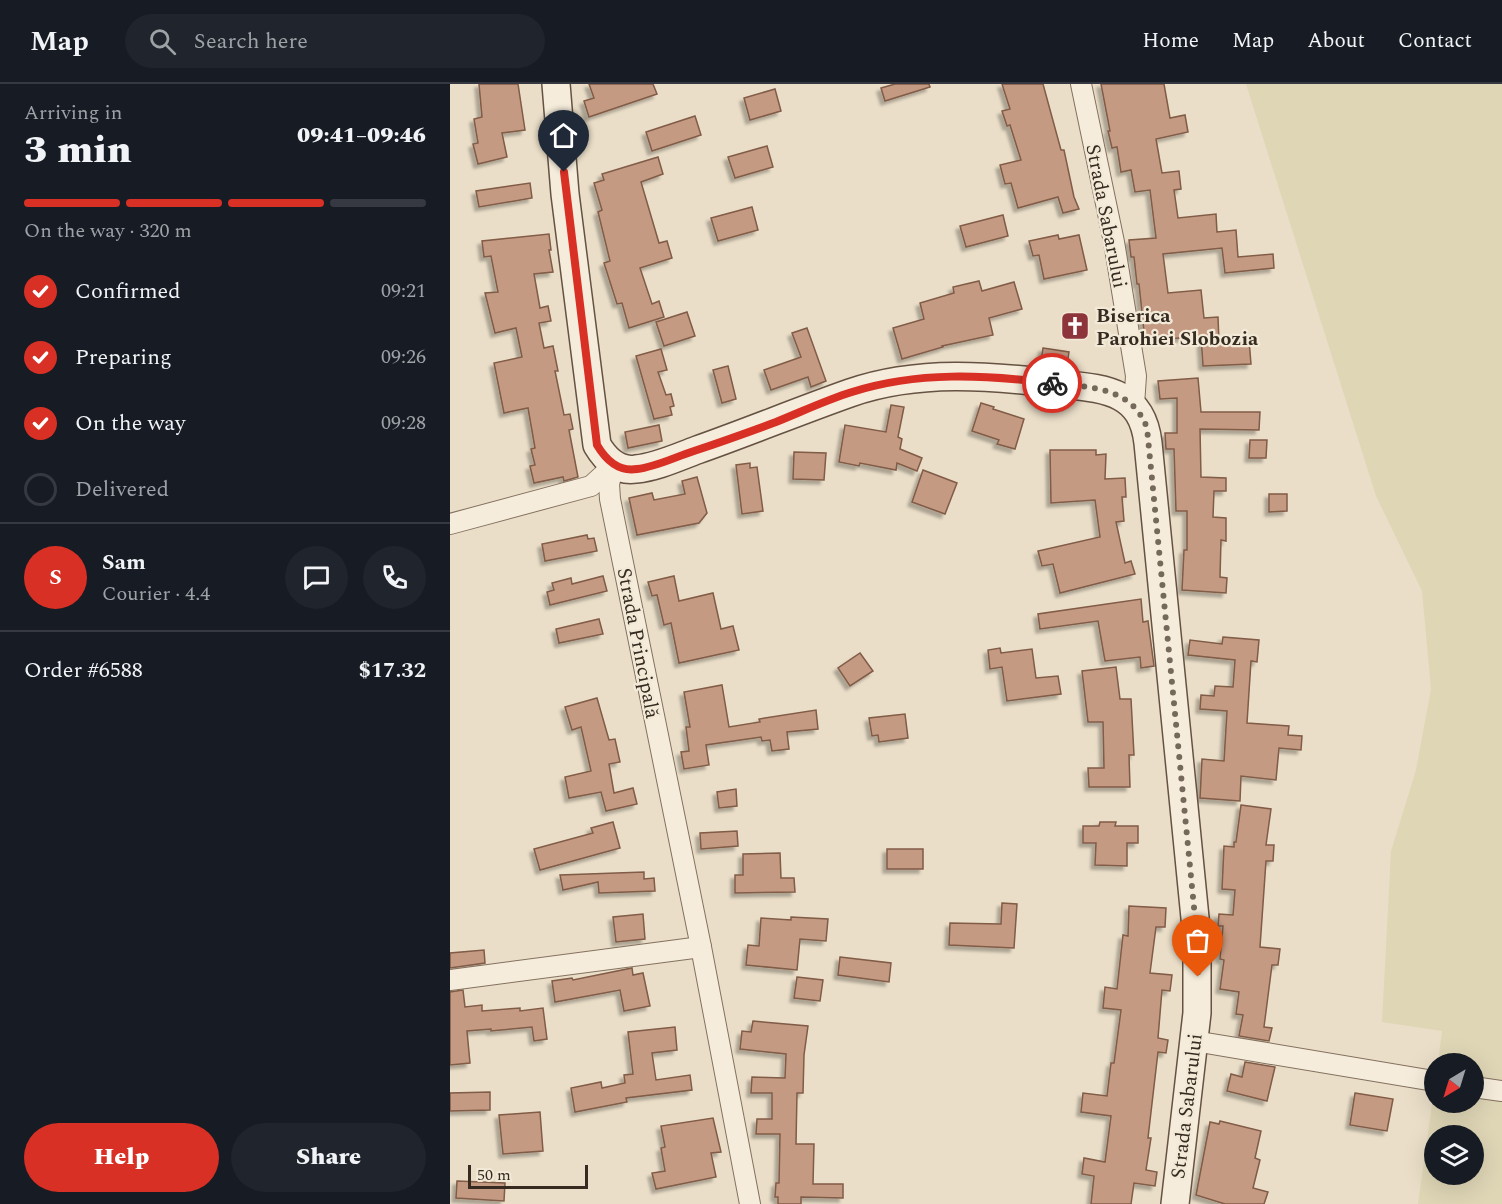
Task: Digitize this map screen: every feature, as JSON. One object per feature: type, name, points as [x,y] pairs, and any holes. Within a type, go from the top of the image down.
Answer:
[{"type":"main road","points":[[556,84],[565,194],[597,445],[614,465],[626,470],[647,467],[761,428],[852,392],[918,378],[976,375],[1077,385],[1113,393],[1134,405]]},
{"type":"main road","name":"Strada Sabarului","points":[[1134,405],[1143,420],[1148,443],[1197,938],[1198,977],[1194,1041],[1175,1204]]},
{"type":"street","name":"Strada Sabarului","points":[[1081,84],[1118,264],[1136,376],[1134,405]]},
{"type":"street","points":[[450,524],[591,486],[614,465]]},
{"type":"street","name":"Strada Principală","points":[[614,465],[609,484],[610,499],[701,947],[750,1204]]},
{"type":"street","points":[[450,980],[701,947]]},
{"type":"street","points":[[1194,1041],[1424,1079]]},
{"type":"street","points":[[1484,1088],[1502,1091]]},
{"type":"shaded area","points":[[1246,84],[1502,84],[1502,1204],[1418,1204],[1424,1161],[1424,1185],[1484,1185],[1484,1125],[1429,1125],[1431,1113],[1484,1113],[1484,1053],[1439,1053],[1442,1031],[1382,1022],[1391,851],[1416,770],[1431,689],[1422,591],[1376,496]]},
{"type":"building","points":[[479,84],[518,84],[525,130],[502,133],[507,157],[478,164],[473,144],[478,143],[474,119],[482,117]]},
{"type":"building","points":[[589,84],[653,84],[657,94],[589,117],[584,101],[594,98]]},
{"type":"building","points":[[895,84],[929,84],[930,87],[885,101],[881,88]]},
{"type":"building","points":[[1002,84],[1043,84],[1061,150],[1064,150],[1074,197],[1079,209],[1063,213],[1058,197],[1018,208],[1011,183],[1005,184],[1000,165],[1021,160],[1010,125],[1007,126],[1002,111],[1010,109]]},
{"type":"building","points":[[1101,84],[1164,84],[1170,118],[1185,115],[1188,132],[1156,139],[1162,173],[1179,171],[1181,189],[1174,190],[1178,218],[1216,214],[1217,232],[1236,230],[1238,257],[1273,254],[1274,268],[1225,273],[1222,248],[1163,254],[1168,293],[1201,290],[1204,318],[1218,317],[1219,342],[1249,340],[1251,364],[1203,366],[1201,336],[1145,341],[1139,284],[1137,284],[1134,257],[1131,257],[1129,240],[1156,238],[1150,190],[1135,192],[1131,170],[1121,172],[1117,147],[1112,148],[1108,131],[1110,131]]},
{"type":"building","points":[[775,89],[781,111],[750,120],[744,98]]},
{"type":"building","points":[[695,116],[701,135],[652,151],[646,132]]},
{"type":"building","points":[[767,146],[773,167],[735,178],[728,157]]},
{"type":"building","points":[[658,157],[663,174],[641,182],[659,243],[667,241],[672,258],[640,268],[652,304],[659,301],[664,317],[629,328],[622,303],[617,304],[604,263],[610,261],[598,212],[602,210],[594,183],[604,180],[602,174]]},
{"type":"building","points":[[530,183],[532,198],[479,207],[476,191]]},
{"type":"building","points":[[752,207],[758,230],[718,241],[711,218]]},
{"type":"building","points":[[1003,215],[1008,236],[966,247],[960,226]]},
{"type":"building","points":[[549,234],[553,272],[534,274],[540,308],[548,306],[551,321],[539,323],[544,348],[553,346],[558,371],[555,371],[564,415],[570,414],[573,429],[569,430],[578,477],[564,481],[563,477],[534,483],[530,466],[535,465],[531,449],[535,448],[528,408],[504,413],[494,363],[522,357],[516,328],[495,333],[485,293],[498,292],[491,256],[484,257],[482,241]]},
{"type":"building","points":[[1058,235],[1059,239],[1079,235],[1087,270],[1044,279],[1039,255],[1033,256],[1029,241]]},
{"type":"building","points":[[979,281],[982,291],[1014,282],[1022,309],[989,318],[993,335],[942,346],[902,359],[893,328],[924,319],[920,303],[954,293],[953,287]]},
{"type":"building","points":[[687,312],[695,336],[664,346],[656,322]]},
{"type":"building","points":[[807,328],[826,381],[811,387],[808,377],[771,390],[764,370],[801,357],[792,333]]},
{"type":"building","points":[[1043,348],[1069,352],[1067,365],[1041,361]]},
{"type":"building","points":[[661,349],[667,370],[658,372],[666,395],[671,394],[674,406],[670,407],[672,415],[654,419],[636,356]]},
{"type":"building","points":[[728,366],[736,399],[722,403],[713,370]]},
{"type":"building","points":[[1198,378],[1201,412],[1260,412],[1259,430],[1200,429],[1201,477],[1226,478],[1226,491],[1214,491],[1213,517],[1226,518],[1226,541],[1221,540],[1220,577],[1227,578],[1226,593],[1182,590],[1184,550],[1187,550],[1187,511],[1176,511],[1174,449],[1166,449],[1165,433],[1177,433],[1177,398],[1160,399],[1158,381]]},
{"type":"building","points":[[981,403],[1024,419],[1015,449],[997,444],[999,440],[972,431]]},
{"type":"building","points":[[891,405],[904,407],[898,437],[902,439],[900,449],[922,458],[917,471],[897,463],[896,470],[860,463],[859,466],[839,462],[845,425],[886,432]]},
{"type":"building","points":[[659,425],[662,441],[628,448],[625,432]]},
{"type":"building","points":[[1250,440],[1267,440],[1266,458],[1249,458]]},
{"type":"building","points":[[1050,450],[1096,450],[1096,455],[1106,454],[1105,479],[1125,478],[1126,497],[1122,497],[1124,521],[1116,522],[1125,563],[1131,561],[1135,574],[1060,593],[1053,564],[1042,566],[1038,551],[1100,537],[1095,500],[1051,503]]},
{"type":"building","points":[[794,452],[826,453],[824,480],[793,479]]},
{"type":"building","points":[[750,463],[750,468],[757,467],[763,511],[742,514],[736,465]]},
{"type":"building","points":[[923,470],[957,483],[945,514],[912,502]]},
{"type":"building","points":[[697,477],[707,513],[699,523],[637,535],[629,498],[652,493],[654,500],[685,494],[682,481]]},
{"type":"building","points":[[1269,494],[1287,494],[1287,511],[1269,512]]},
{"type":"building","points":[[587,535],[588,539],[594,538],[597,551],[545,561],[542,544]]},
{"type":"building","points":[[603,576],[607,591],[550,605],[547,592],[554,590],[552,583],[571,578],[572,584]]},
{"type":"building","points":[[674,576],[679,601],[713,593],[721,629],[733,626],[739,650],[679,663],[671,623],[664,625],[657,595],[652,596],[648,582]]},
{"type":"building","points":[[1141,599],[1143,622],[1148,621],[1154,666],[1141,668],[1140,657],[1105,661],[1098,621],[1040,629],[1038,614]]},
{"type":"building","points":[[599,619],[603,634],[559,643],[556,629]]},
{"type":"building","points":[[1223,637],[1259,640],[1257,662],[1251,661],[1247,723],[1289,726],[1288,735],[1302,736],[1301,750],[1279,748],[1276,780],[1241,776],[1240,801],[1200,798],[1202,759],[1224,761],[1227,711],[1200,709],[1201,695],[1214,696],[1215,686],[1233,687],[1235,660],[1188,655],[1190,640],[1222,644]]},
{"type":"building","points":[[1000,648],[1001,653],[1032,649],[1036,678],[1058,676],[1061,694],[1007,701],[1002,667],[990,669],[988,650]]},
{"type":"building","points":[[860,653],[873,671],[850,686],[838,668]]},
{"type":"building","points":[[1116,667],[1120,699],[1131,699],[1134,755],[1129,755],[1130,787],[1089,787],[1088,768],[1104,768],[1103,722],[1088,722],[1082,671]]},
{"type":"building","points":[[722,685],[729,727],[760,722],[759,719],[816,710],[818,729],[787,732],[789,749],[772,751],[770,740],[762,741],[761,737],[706,745],[709,765],[684,769],[681,752],[689,751],[686,727],[690,727],[684,692]]},
{"type":"building","points":[[597,698],[609,740],[615,739],[620,762],[609,764],[614,793],[633,788],[637,804],[606,811],[601,792],[569,798],[565,777],[591,771],[581,727],[572,730],[565,707]]},
{"type":"building","points":[[905,714],[908,738],[879,742],[878,735],[872,736],[869,718]]},
{"type":"building","points":[[736,789],[737,806],[719,808],[717,792]]},
{"type":"building","points":[[1241,805],[1271,809],[1266,845],[1274,845],[1273,861],[1266,861],[1260,947],[1280,949],[1278,965],[1272,965],[1264,1027],[1272,1028],[1269,1041],[1239,1036],[1243,1015],[1236,1014],[1239,992],[1220,989],[1224,960],[1220,959],[1223,926],[1218,926],[1219,914],[1233,915],[1235,890],[1222,889],[1224,846],[1234,847]]},
{"type":"building","points":[[613,822],[620,848],[540,870],[534,849],[593,833],[591,828]]},
{"type":"building","points":[[1100,822],[1116,822],[1115,826],[1138,826],[1138,843],[1127,843],[1127,866],[1095,865],[1096,843],[1083,843],[1083,826],[1099,826]]},
{"type":"building","points":[[737,831],[738,846],[701,849],[700,833]]},
{"type":"building","points":[[887,849],[923,849],[923,869],[887,869]]},
{"type":"building","points":[[780,853],[781,878],[794,878],[795,892],[735,893],[735,875],[743,875],[743,854]]},
{"type":"building","points":[[644,872],[644,879],[654,878],[655,891],[599,893],[598,882],[563,890],[560,875]]},
{"type":"building","points":[[1002,903],[1017,904],[1014,948],[949,945],[950,923],[1001,924]]},
{"type":"building","points":[[1129,906],[1166,908],[1165,927],[1156,927],[1150,973],[1172,975],[1170,991],[1162,990],[1158,1038],[1168,1040],[1166,1053],[1158,1052],[1148,1138],[1151,1138],[1146,1170],[1157,1172],[1155,1186],[1134,1183],[1131,1204],[1091,1204],[1094,1176],[1082,1174],[1084,1158],[1105,1162],[1111,1116],[1081,1112],[1083,1093],[1107,1096],[1121,1010],[1103,1008],[1105,987],[1117,989],[1123,935],[1128,936]]},
{"type":"building","points":[[643,914],[645,939],[616,942],[613,917]]},
{"type":"building","points":[[791,917],[828,919],[826,941],[800,939],[797,970],[746,965],[748,945],[759,946],[761,918],[791,920]]},
{"type":"building","points":[[484,950],[485,963],[450,968],[450,953]]},
{"type":"building","points":[[840,957],[891,963],[889,982],[838,975]]},
{"type":"building","points":[[632,968],[633,975],[643,973],[650,1006],[624,1011],[620,990],[555,1002],[552,981],[572,978],[573,980]]},
{"type":"building","points":[[797,977],[823,980],[820,1001],[794,998]]},
{"type":"building","points":[[463,990],[465,1007],[482,1005],[482,1011],[520,1008],[520,1011],[543,1008],[547,1039],[534,1041],[532,1027],[467,1031],[470,1063],[450,1065],[450,992]]},
{"type":"building","points":[[753,1021],[808,1026],[804,1055],[803,1093],[797,1093],[796,1144],[814,1144],[813,1184],[843,1184],[843,1198],[801,1197],[801,1204],[778,1204],[778,1197],[775,1197],[776,1183],[779,1183],[780,1134],[756,1134],[757,1119],[772,1119],[772,1093],[751,1093],[752,1077],[785,1078],[786,1054],[740,1049],[742,1031],[751,1032]]},
{"type":"building","points":[[675,1027],[677,1050],[652,1053],[656,1080],[690,1075],[692,1090],[626,1098],[627,1102],[575,1112],[571,1088],[601,1082],[602,1088],[625,1083],[624,1075],[633,1074],[628,1032]]},
{"type":"building","points":[[1245,1062],[1275,1067],[1267,1101],[1227,1091],[1231,1074],[1242,1077]]},
{"type":"building","points":[[490,1092],[490,1110],[450,1111],[450,1093]]},
{"type":"building","points":[[1355,1093],[1393,1099],[1387,1131],[1350,1125]]},
{"type":"building","points":[[540,1112],[543,1151],[503,1154],[499,1115]]},
{"type":"building","points":[[713,1118],[721,1152],[711,1153],[716,1177],[656,1189],[652,1173],[665,1171],[661,1148],[665,1147],[661,1126]]},
{"type":"building","points":[[1220,1121],[1261,1131],[1255,1158],[1260,1160],[1253,1188],[1268,1192],[1264,1204],[1225,1204],[1196,1195],[1210,1122],[1219,1124]]},
{"type":"building","points":[[457,1181],[505,1183],[504,1201],[456,1198]]},
{"type":"way so far","points":[[1052,383],[1077,385],[1113,393],[1134,405],[1147,428],[1197,938],[1198,977]]},
{"type":"place","name":"Biserica Parohiei Slobozia","points":[[1075,326]]},
{"type":"route","points":[[564,172],[574,270],[597,445],[614,465],[626,470],[647,467],[761,428],[852,392],[889,383],[918,378],[976,375],[1052,383]]}]
